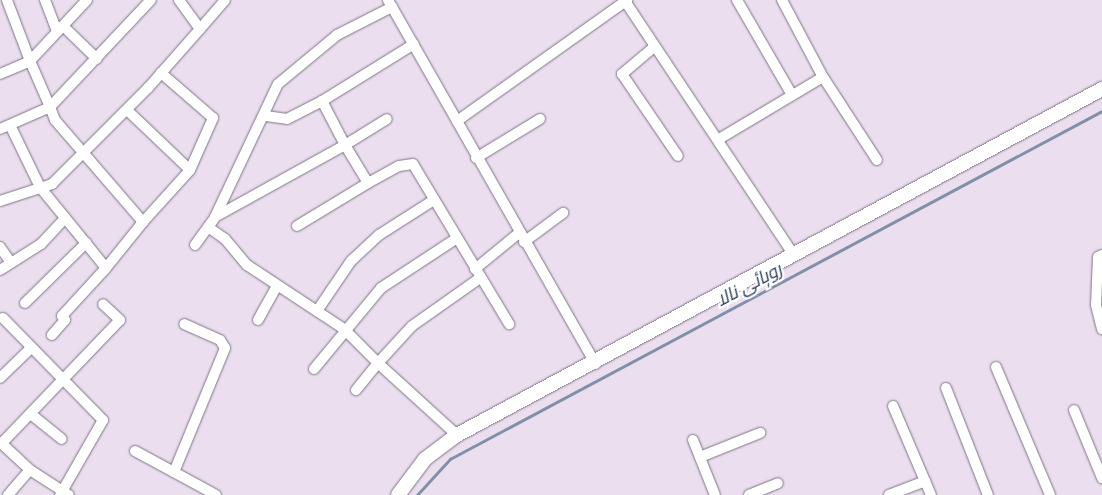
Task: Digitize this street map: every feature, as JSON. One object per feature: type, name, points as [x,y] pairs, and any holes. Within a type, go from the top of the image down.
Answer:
[{"type":"street","points":[[7,0],[50,107],[85,155],[144,222]]},
{"type":"street","points":[[45,0],[60,29],[97,59]]},
{"type":"street","points":[[0,74],[30,61],[87,0]]},
{"type":"street","points":[[106,268],[40,187],[5,127],[50,107],[152,0]]},
{"type":"street","points":[[179,0],[200,29]]},
{"type":"street","points":[[0,200],[52,184],[85,155],[225,0]]},
{"type":"street","points":[[737,0],[792,95]]},
{"type":"street","points":[[782,0],[823,77],[877,160]]},
{"type":"street","points":[[457,121],[626,1],[654,47],[719,139],[794,255]]},
{"type":"street","points":[[195,245],[215,217],[266,116],[278,84],[337,35],[390,3],[476,158],[596,364]]},
{"type":"street","points":[[266,116],[288,118],[322,101],[414,44]]},
{"type":"street","points":[[654,47],[622,74],[678,156]]},
{"type":"street","points":[[52,335],[65,320],[62,316],[190,170],[213,118],[160,73]]},
{"type":"street","points":[[719,139],[823,77]]},
{"type":"street","points":[[398,495],[425,459],[457,435],[596,364],[794,255],[1102,90]]},
{"type":"street","points":[[322,101],[345,145],[368,182]]},
{"type":"street","points":[[126,110],[190,170]]},
{"type":"street","points":[[215,217],[345,145],[387,119]]},
{"type":"street","points":[[476,158],[540,119]]},
{"type":"street","points":[[297,226],[368,182],[408,163],[434,200],[509,324]]},
{"type":"street","points":[[317,311],[351,261],[378,235],[434,200]]},
{"type":"street","points":[[356,390],[378,362],[412,326],[522,238],[563,213]]},
{"type":"street","points":[[0,270],[41,244],[65,218]]},
{"type":"street","points":[[208,227],[225,239],[247,265],[344,329],[457,435]]},
{"type":"street","points":[[314,369],[344,329],[382,288],[457,238]]},
{"type":"street","points":[[25,303],[86,243]]},
{"type":"street","points":[[0,247],[11,264]]},
{"type":"street","points":[[1102,255],[1096,305],[1102,330]]},
{"type":"street","points":[[258,320],[277,286]]},
{"type":"street","points":[[3,318],[61,381],[103,420],[64,494],[30,470],[2,446],[61,381],[120,320],[103,304]]},
{"type":"street","points":[[174,472],[225,348],[220,340],[184,324]]},
{"type":"street","points":[[0,378],[30,348]]},
{"type":"street","points":[[996,367],[1050,495]]},
{"type":"street","points":[[946,388],[988,495]]},
{"type":"street","points":[[893,406],[930,495]]},
{"type":"street","points":[[1074,410],[1102,478]]},
{"type":"street","points":[[32,415],[62,439]]},
{"type":"street","points":[[700,457],[760,433]]},
{"type":"street","points":[[693,440],[715,495]]},
{"type":"street","points":[[135,451],[216,495]]},
{"type":"street","points":[[8,495],[30,470]]},
{"type":"street","points":[[889,495],[924,481]]},
{"type":"street","points":[[749,495],[778,484]]},
{"type":"waterway","name":"روہائی نالا","points":[[417,495],[450,459],[1102,111]]}]
